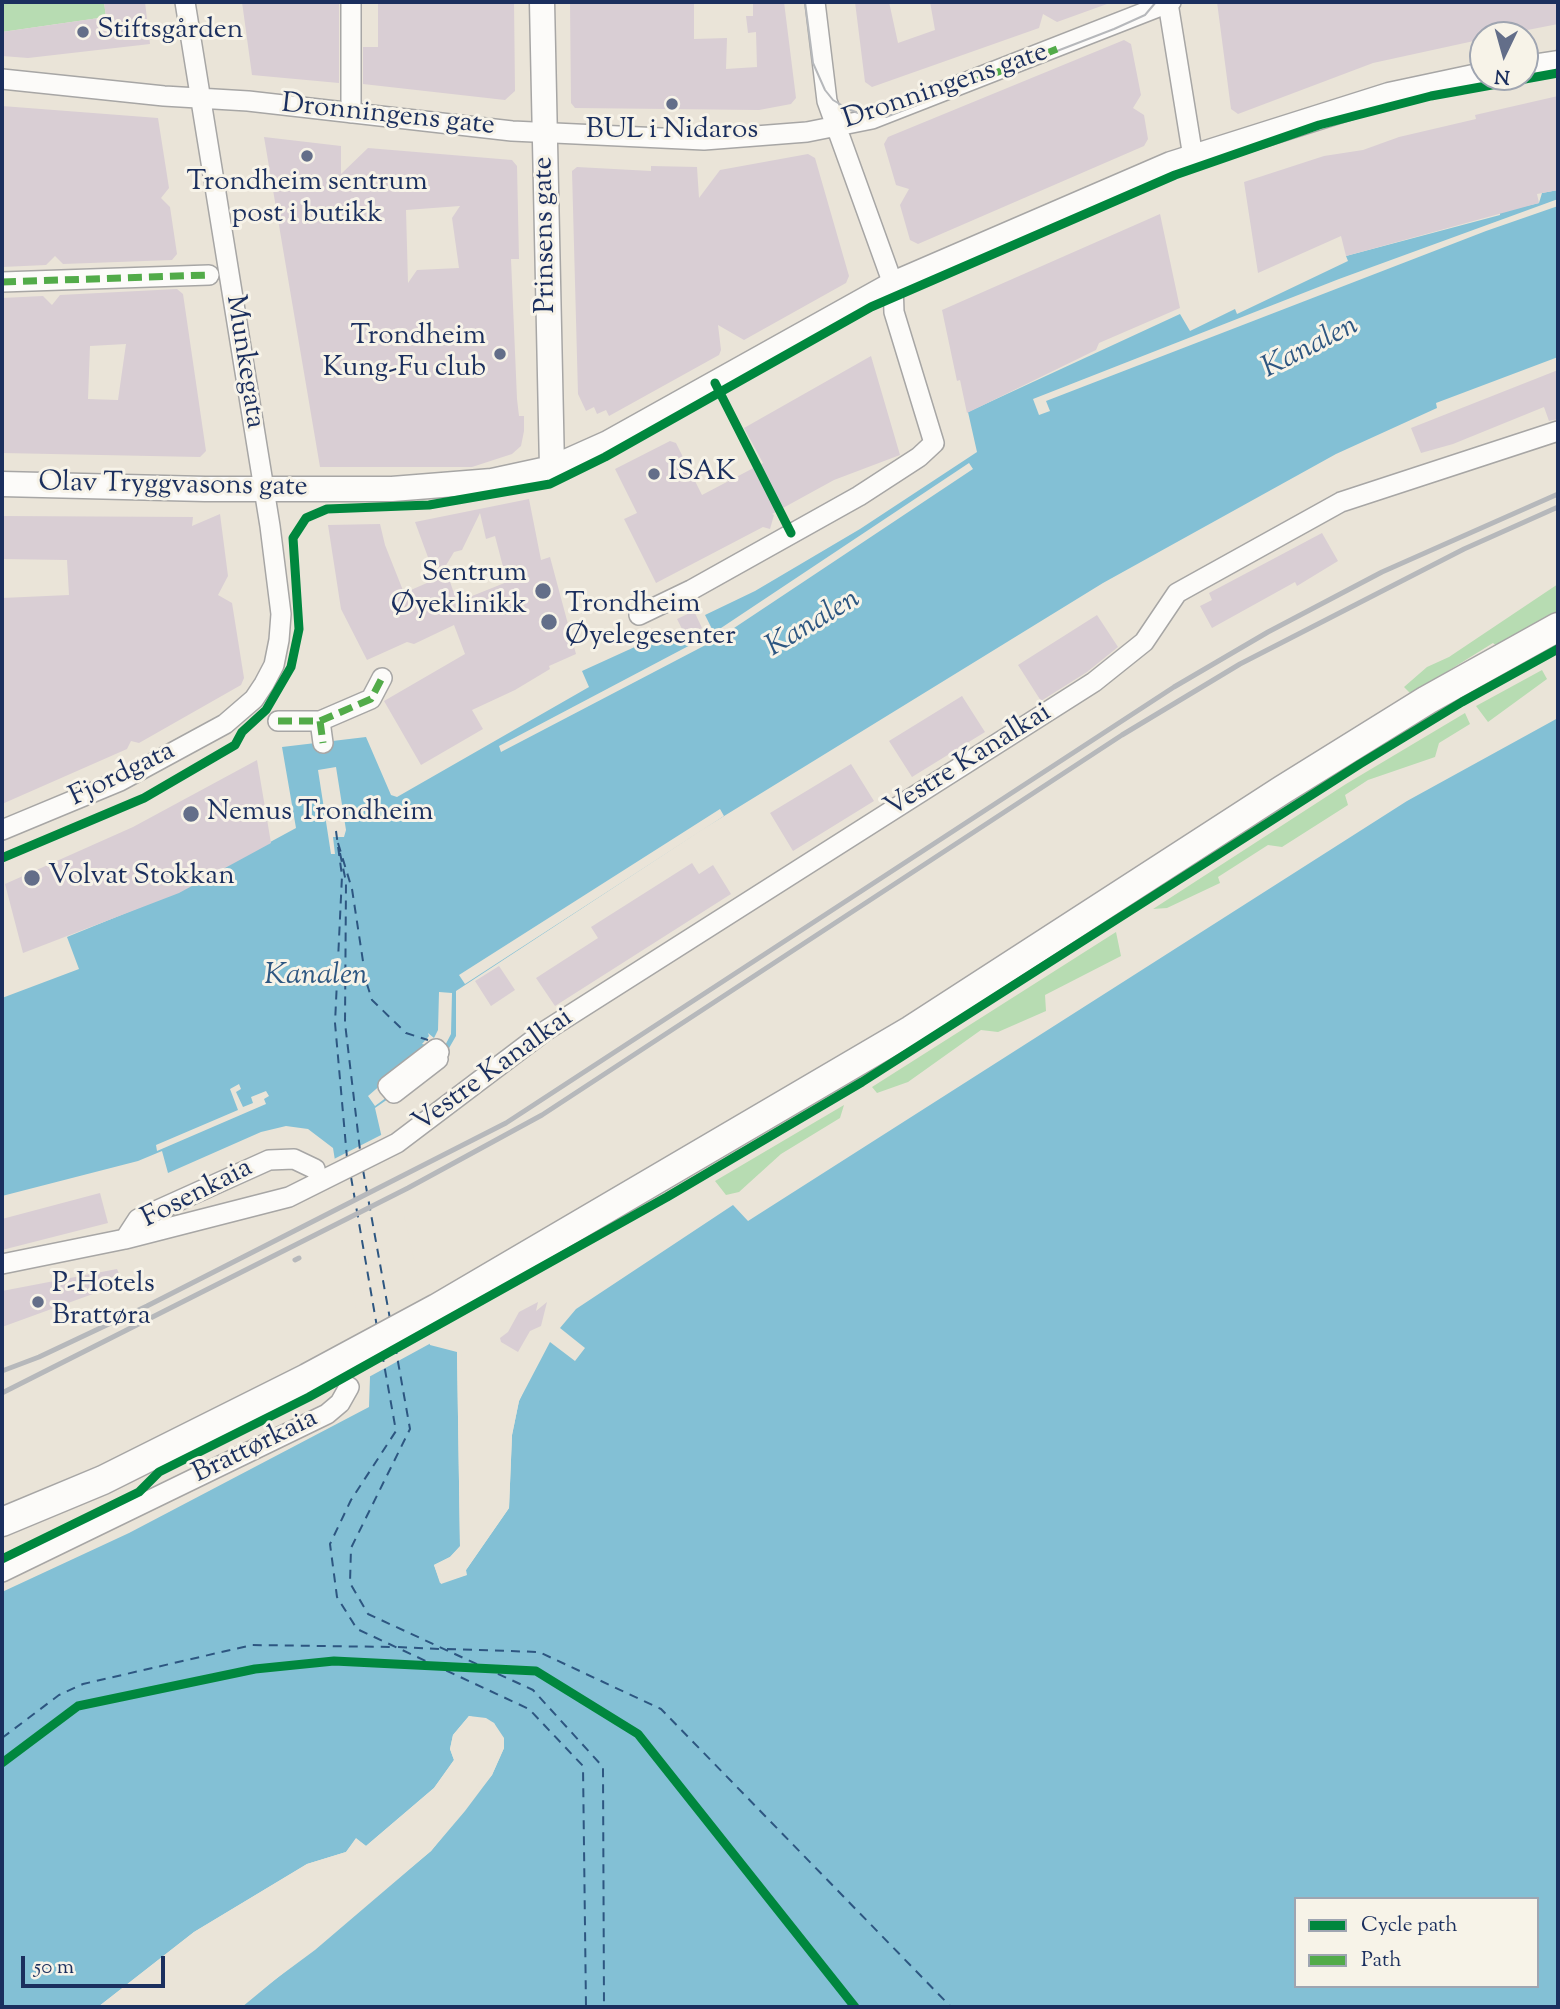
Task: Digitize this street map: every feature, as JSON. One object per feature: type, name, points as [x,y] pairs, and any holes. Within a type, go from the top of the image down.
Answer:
[{"type":"highway","points":[[2,1522],[103,1480],[307,1378],[437,1308],[911,1030],[1293,783],[1427,700],[1558,627]]},
{"type":"main road","name":"Prinsens gate","points":[[542,2],[552,468]]},
{"type":"main road","points":[[1539,66],[1558,63]]},
{"type":"main road","name":"Olav Tryggvasons gate","points":[[2,484],[264,490],[449,486],[492,481],[552,468],[608,443],[893,284],[1192,157],[1389,95],[1469,78]]},
{"type":"street","name":"Munkegata","points":[[185,2],[278,587],[279,640],[274,665],[264,684],[240,712]]},
{"type":"street","points":[[351,2],[351,113]]},
{"type":"street","points":[[639,615],[691,590],[859,496],[919,457],[934,443],[894,312],[893,284],[827,101],[815,2]]},
{"type":"street","name":"Dronningens gate","points":[[2,79],[545,132],[704,140],[835,127],[872,119],[1170,2]]},
{"type":"street","points":[[1170,2],[1192,157]]},
{"type":"street","points":[[2,282],[209,275]]},
{"type":"street","name":"Vestre Kanalkai","points":[[125,1239],[289,1197],[397,1143],[545,1031],[1094,682],[1144,642],[1177,593],[1341,502],[1558,431]]},
{"type":"street","points":[[278,721],[320,721],[371,699],[382,678]]},
{"type":"street","name":"Fjordgata","points":[[2,830],[120,781],[225,724],[240,712]]},
{"type":"street","points":[[320,721],[323,743]]},
{"type":"street","name":"Fosenkaia","points":[[2,1265],[125,1239],[138,1219],[269,1160],[294,1158],[315,1169]]},
{"type":"street","name":"Brattørkaia","points":[[2,1572],[327,1414],[340,1403],[349,1387]]},
{"type":"green space","points":[[2,2],[104,2],[106,17],[2,32]]},
{"type":"green space","points":[[1558,584],[1558,614],[1498,647],[1493,643],[1411,694],[1404,687],[1427,667],[1449,657]]},
{"type":"green space","points":[[1542,670],[1547,679],[1488,722],[1476,706]]},
{"type":"green space","points":[[1465,713],[1470,724],[1439,743],[1435,757],[1368,780],[1345,795],[1348,805],[1282,847],[1268,845],[1218,877],[1220,883],[1167,908],[1153,909],[1346,784]]},
{"type":"green space","points":[[1116,932],[1121,956],[1045,995],[1046,1011],[998,1032],[981,1030],[908,1082],[877,1093],[872,1087]]},
{"type":"green space","points":[[844,1105],[840,1118],[781,1154],[739,1192],[726,1195],[715,1181]]},
{"type":"water","name":"Kanalen","points":[[1558,190],[1558,357],[1436,403],[1437,408],[1336,454],[1103,583],[703,829],[456,991],[456,1036],[441,1062],[375,1108],[430,1345],[457,1352],[460,1547],[450,1557],[434,1565],[440,1583],[466,1575],[466,1570],[509,1508],[512,1435],[519,1401],[550,1342],[575,1361],[585,1348],[560,1328],[576,1309],[733,1205],[748,1221],[1407,801],[1558,718],[1558,2007],[242,2007],[431,1851],[465,1811],[492,1775],[504,1748],[494,1723],[469,1716],[453,1735],[450,1749],[454,1760],[434,1788],[366,1846],[356,1839],[346,1852],[307,1864],[194,1932],[98,2007],[2,2007],[2,1592],[129,1533],[369,1407],[370,1377],[333,1148],[308,1129],[286,1126],[261,1132],[168,1173],[162,1151],[138,1161],[2,1196],[2,998],[79,969],[67,937],[180,891],[296,828],[282,747],[366,737],[391,795],[397,797],[589,687],[582,671],[672,630],[680,646],[713,631],[705,615],[755,591],[860,529],[977,452],[968,412],[1180,314],[1190,331],[1235,309],[1237,314],[1348,261],[1346,256],[1539,203],[1542,193]]},
{"type":"pier","points":[[1558,199],[1558,206],[1486,231],[1046,401],[1050,411],[1039,415],[1033,399],[1339,279]]},
{"type":"pier","points":[[969,463],[973,469],[719,638],[501,752],[499,746],[715,632]]},
{"type":"pier","points":[[336,767],[346,830],[344,837],[333,837],[335,854],[331,854],[318,770]]},
{"type":"pier","points":[[720,809],[724,816],[465,984],[459,975]]},
{"type":"pier","points":[[439,992],[452,993],[451,1034],[438,1059],[375,1106],[368,1096],[427,1045],[422,1044],[429,1036],[428,1033],[434,1038],[438,1030]]},
{"type":"pier","points":[[239,1084],[241,1089],[236,1092],[243,1107],[253,1103],[251,1097],[266,1091],[269,1096],[264,1099],[266,1104],[157,1151],[156,1145],[238,1110],[230,1089]]},
{"type":"pier","points":[[385,1133],[433,1342],[367,1378],[332,1160]]},
{"type":"pier","points":[[457,1352],[461,1352],[463,1547],[453,1559],[438,1566],[443,1579],[463,1573],[505,1507],[509,1435],[515,1400],[531,1366],[534,1367],[519,1401],[512,1435],[509,1508],[466,1570],[467,1575],[441,1584],[434,1565],[450,1557],[460,1546]]},
{"type":"pier","points":[[469,1716],[486,1718],[494,1723],[504,1738],[504,1748],[492,1775],[431,1851],[315,1950],[238,2007],[429,1849],[489,1773],[501,1747],[500,1739],[492,1726],[477,1719],[464,1725],[455,1742],[457,1762],[437,1790],[368,1849],[356,1843],[347,1856],[308,1867],[196,1935],[104,2007],[98,2007],[194,1932],[307,1864],[346,1852],[356,1838],[366,1846],[434,1788],[454,1760],[450,1749],[453,1735]]},
{"type":"building","name":"Stiftsgården","points":[[104,2],[145,2],[150,44],[28,58],[2,56],[2,32],[106,17]]},
{"type":"building","points":[[242,2],[339,2],[339,83],[252,75]]},
{"type":"building","points":[[378,2],[514,2],[515,91],[505,100],[363,84],[363,47],[378,47]]},
{"type":"building","points":[[570,2],[694,2],[694,39],[727,38],[726,69],[757,67],[756,32],[748,33],[746,16],[753,16],[753,2],[784,2],[796,98],[791,104],[759,110],[575,108],[571,103]]},
{"type":"building","points":[[855,2],[889,2],[898,43],[935,30],[930,2],[1107,4],[1057,22],[1043,14],[1039,28],[872,87],[865,82]]},
{"type":"building","points":[[1217,2],[1558,2],[1558,24],[1539,28],[1539,21],[1469,21],[1469,42],[1373,63],[1238,114],[1231,109]]},
{"type":"building","points":[[1124,40],[1131,44],[1141,95],[1133,108],[1144,115],[1148,139],[1144,146],[918,244],[910,240],[900,205],[909,189],[896,185],[884,144],[888,137]]},
{"type":"building","points":[[1558,96],[1558,190],[1537,194],[1539,203],[1346,256],[1341,236],[1258,273],[1244,182],[1324,156],[1363,150],[1399,137],[1476,119],[1475,115]]},
{"type":"building","points":[[2,106],[158,118],[169,188],[161,198],[170,207],[177,254],[172,260],[63,264],[55,256],[46,265],[2,267]]},
{"type":"building","points":[[264,137],[341,146],[341,174],[368,148],[512,160],[517,166],[519,259],[511,259],[517,399],[519,416],[524,416],[521,446],[512,454],[472,467],[320,467]],"holes":[[[460,206],[452,218],[459,268],[417,270],[408,283],[406,210]]]},
{"type":"building","points":[[808,154],[815,158],[849,276],[846,283],[744,340],[718,325],[721,350],[719,355],[609,416],[606,410],[597,414],[594,407],[586,411],[578,394],[572,171],[577,167],[651,171],[651,166],[697,167],[699,198],[720,170]]},
{"type":"building","points":[[1160,214],[1180,308],[1099,343],[1096,350],[967,413],[960,380],[957,381],[942,310]]},
{"type":"building","points":[[177,289],[183,294],[206,451],[200,457],[2,453],[2,298],[43,296],[52,305],[60,295]],"holes":[[[126,344],[118,400],[88,399],[90,346]]]},
{"type":"building","points":[[871,356],[900,455],[834,480],[772,514],[774,515],[770,529],[763,527],[656,583],[624,519],[637,513],[615,469],[670,441],[676,443],[702,495],[763,463],[744,428]]},
{"type":"building","points":[[1558,370],[1558,419],[1549,421],[1544,407],[1453,444],[1421,453],[1411,428]]},
{"type":"building","points":[[529,499],[541,560],[550,557],[576,654],[549,666],[550,669],[515,690],[472,710],[483,729],[421,765],[384,701],[465,654],[454,625],[414,644],[407,642],[367,660],[341,609],[328,525],[380,524],[385,545],[404,593],[436,579],[415,522]],"holes":[[[480,513],[486,539],[495,536],[507,582],[457,602],[447,573],[439,577],[454,552],[462,550]]]},
{"type":"building","points":[[220,514],[228,576],[218,595],[232,603],[244,678],[241,685],[139,743],[131,741],[127,749],[2,804],[2,598],[69,595],[67,560],[2,559],[2,516],[193,517],[192,526]]},
{"type":"building","points":[[1322,533],[1338,561],[1297,586],[1295,582],[1212,628],[1200,606],[1212,600],[1209,593]]},
{"type":"building","points":[[694,611],[702,628],[685,635],[677,619]]},
{"type":"building","points":[[1097,615],[1118,647],[1087,672],[1041,701],[1018,665]]},
{"type":"building","points":[[962,696],[985,732],[912,777],[889,741]]},
{"type":"building","points":[[257,760],[271,843],[179,893],[23,953],[5,884],[133,827]]},
{"type":"building","points":[[851,764],[874,801],[793,851],[770,813]]},
{"type":"building","points":[[692,863],[699,874],[713,865],[731,894],[555,1006],[536,978],[598,938],[591,927]]},
{"type":"building","points":[[499,966],[515,990],[491,1006],[475,981]]},
{"type":"building","points":[[100,1193],[108,1223],[2,1250],[2,1219]]},
{"type":"building","name":"P-Hotels Brattøra","points":[[117,1269],[123,1283],[2,1327],[2,1291]]},
{"type":"building","points":[[538,1302],[536,1311],[547,1302],[541,1326],[530,1331],[518,1352],[501,1342],[500,1338],[508,1332],[519,1312]]},
{"type":"ferry route","points":[[336,831],[342,876],[335,1023],[347,1158]]},
{"type":"ferry route","points":[[338,843],[352,889],[366,981],[372,1000],[406,1033],[428,1040]]},
{"type":"ferry route","points":[[340,853],[346,882],[345,1023],[360,1150]]},
{"type":"ferry route","points":[[363,1170],[390,1319]]},
{"type":"ferry route","points":[[351,1177],[377,1327]]},
{"type":"ferry route","points":[[395,1345],[410,1429],[351,1548],[350,1583],[368,1614],[533,1690],[603,1767],[604,2007]]},
{"type":"ferry route","points":[[382,1353],[396,1431],[351,1500],[330,1544],[337,1597],[357,1629],[529,1709],[583,1766],[586,2007]]},
{"type":"ferry route","points":[[2,1738],[59,1695],[83,1684],[252,1645],[392,1647]]},
{"type":"ferry route","points":[[398,1647],[441,1649]]},
{"type":"ferry route","points":[[447,1649],[539,1652],[661,1709],[951,2007]]},
{"type":"ferry route","points":[[2,1763],[78,1706],[255,1669],[334,1661],[433,1666]]},
{"type":"ferry route","points":[[439,1666],[536,1671],[638,1734],[855,2007]]},
{"type":"tram line","points":[[805,2],[813,63],[825,90],[833,100],[848,109],[863,115],[886,117],[1114,29],[1145,15],[1156,2]]},
{"type":"railway","points":[[2,1371],[39,1357],[147,1306],[506,1123],[1174,687],[1268,632],[1382,572],[1558,494]]},
{"type":"railway","points":[[2,1393],[408,1188],[542,1115],[1122,735],[1240,664],[1464,549],[1558,507]]},
{"type":"railway","points":[[295,1260],[299,1258]]},
{"type":"marked path","points":[[970,83],[1057,49]]},
{"type":"marked path","points":[[2,282],[209,275]]},
{"type":"marked path","points":[[278,721],[320,721],[371,699],[382,678]]},
{"type":"marked path","points":[[320,721],[323,743]]},
{"type":"cycle path","points":[[2,858],[144,798],[235,745],[242,732],[266,710],[291,667],[299,629],[293,538],[306,518],[327,509],[429,505],[550,484],[605,457],[871,307],[1175,175],[1319,125],[1431,96],[1558,73]]},
{"type":"cycle path","points":[[715,383],[791,533]]},
{"type":"cycle path","points":[[2,1559],[139,1492],[159,1472],[309,1397],[667,1197],[862,1082],[1360,764],[1462,702],[1558,649]]},
{"type":"cycle path","points":[[2,1763],[78,1706],[255,1669],[334,1661],[536,1671],[638,1734],[855,2007]]},
{"type":"place","name":"Stiftsgården","points":[[83,32]]},
{"type":"place","name":"BUL i Nidaros","points":[[672,104]]},
{"type":"place","name":"Trondheim sentrum post i butikk","points":[[307,156]]},
{"type":"place","name":"Trondheim Kung-Fu club","points":[[500,354]]},
{"type":"place","name":"ISAK","points":[[654,474]]},
{"type":"place","name":"Sentrum Øyeklinikk","points":[[543,591]]},
{"type":"place","name":"Trondheim Øyelegesenter","points":[[549,622]]},
{"type":"place","name":"Nemus Trondheim","points":[[191,814]]},
{"type":"place","name":"Volvat Stokkan","points":[[32,878]]},
{"type":"place","name":"P-Hotels Brattøra","points":[[38,1302]]}]
